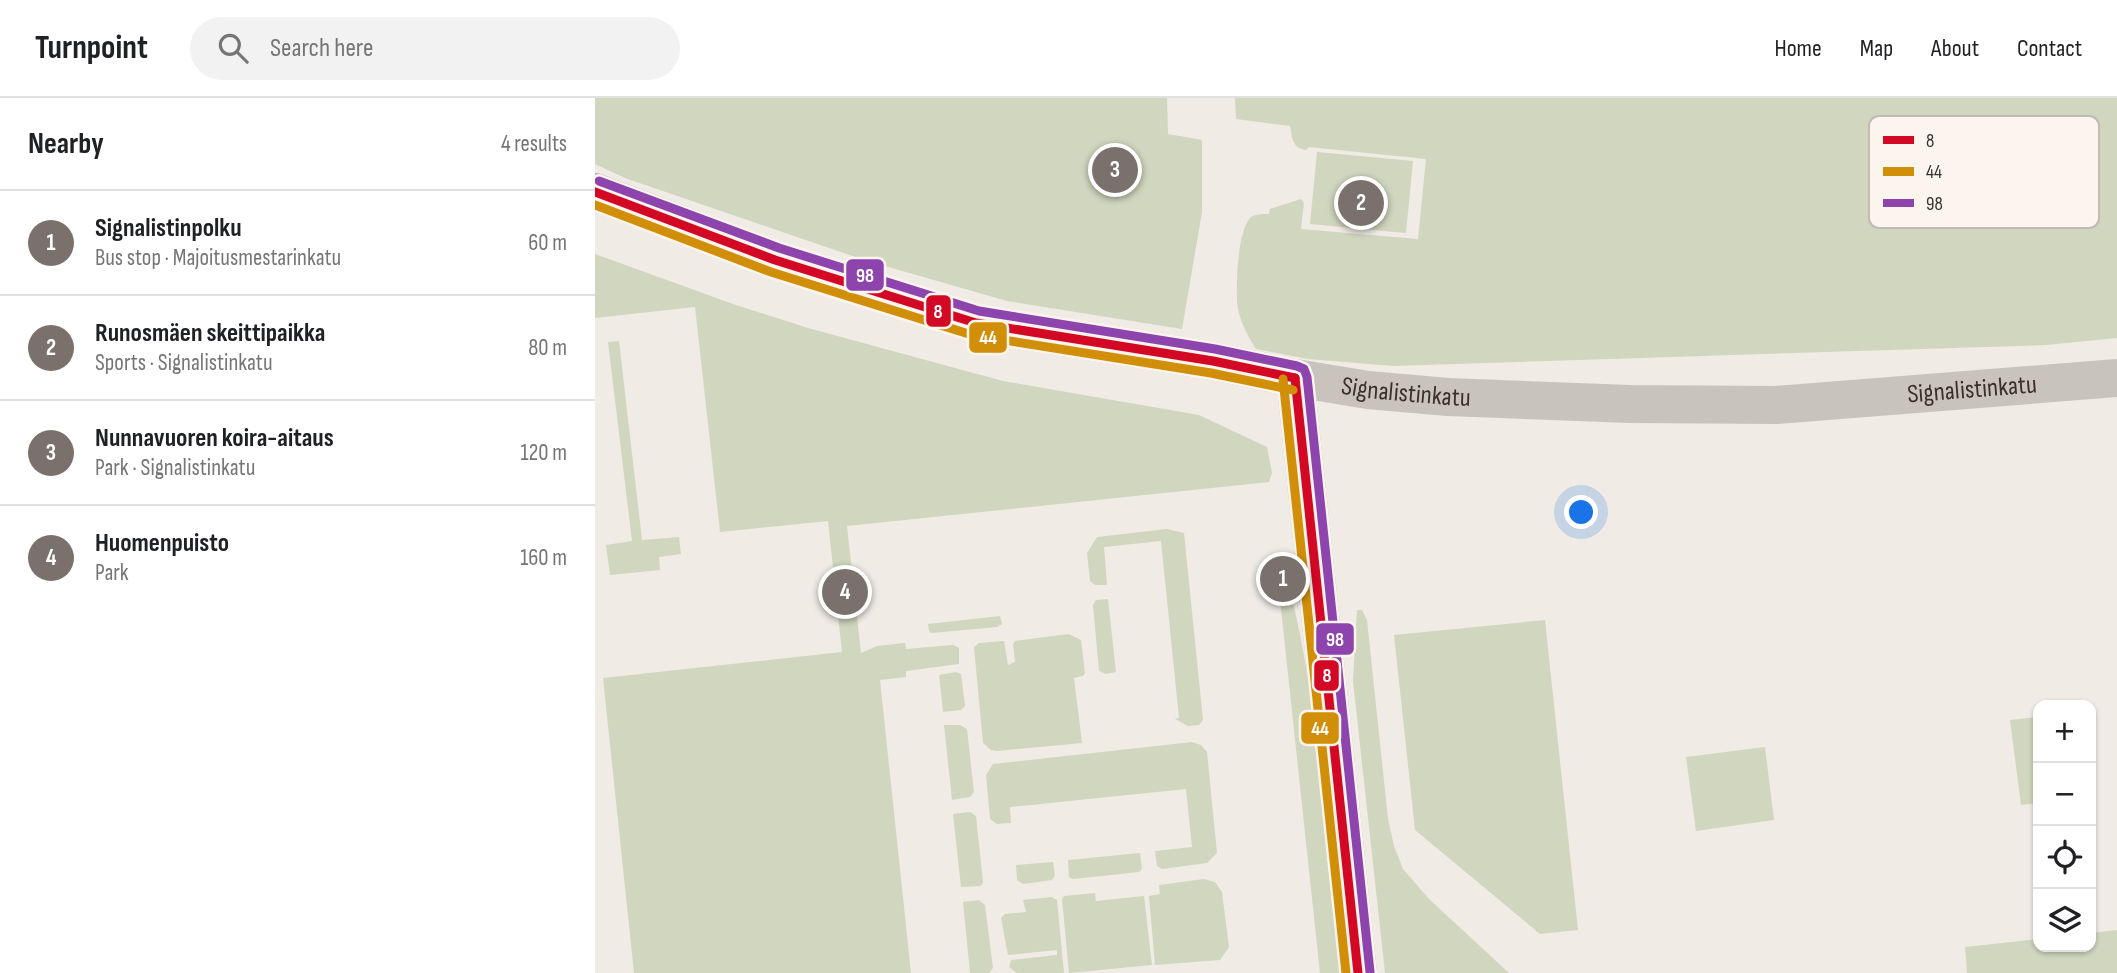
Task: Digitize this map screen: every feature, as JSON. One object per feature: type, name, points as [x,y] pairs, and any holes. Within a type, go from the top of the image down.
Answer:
[{"type":"street","name":"Signalistinkatu","points":[[595,192],[775,260],[976,323],[1213,361],[1368,390],[1448,397],[1630,404],[1763,405],[2117,379]]},
{"type":"street","points":[[1295,378],[1358,973]]},
{"type":"green space","points":[[595,98],[1167,98],[1168,134],[1202,140],[1202,212],[1182,329],[1007,301],[864,260],[625,178],[595,164]]},
{"type":"green space","points":[[1235,98],[2117,98],[2117,338],[2046,345],[1393,366],[1308,359],[1256,349],[1243,325],[1237,301],[1240,244],[1248,221],[1253,216],[1269,214],[1270,209],[1301,199],[1304,203],[1301,229],[1418,239],[1426,159],[1309,147],[1306,150],[1301,149],[1293,141],[1290,126],[1236,119]]},
{"type":"green space","points":[[1317,152],[1413,161],[1406,233],[1310,224]]},
{"type":"green space","points":[[595,254],[808,328],[1003,381],[1199,415],[1267,447],[1272,473],[1269,482],[847,526],[861,653],[877,646],[905,643],[906,649],[953,645],[959,648],[959,664],[906,671],[906,677],[880,680],[911,973],[634,973],[603,678],[842,652],[828,521],[720,532],[695,307],[595,318]]},
{"type":"green space","points":[[619,341],[642,540],[679,537],[681,554],[659,557],[660,570],[610,575],[606,545],[632,541],[608,342]]},
{"type":"green space","points":[[1167,529],[1184,533],[1203,720],[1199,725],[1188,726],[1175,719],[1179,718],[1161,541],[1104,547],[1107,585],[1095,585],[1090,581],[1087,553],[1097,537]]},
{"type":"green space","points":[[1279,590],[1290,590],[1309,685],[1339,973],[1320,973]]},
{"type":"green space","points":[[1108,599],[1116,672],[1106,674],[1099,671],[1093,605],[1096,600]]},
{"type":"green space","points":[[1357,610],[1362,610],[1367,620],[1388,819],[1403,869],[1429,899],[1509,973],[1385,973],[1353,681]]},
{"type":"green space","points":[[1000,616],[1002,624],[997,627],[932,633],[929,631],[928,624]]},
{"type":"green space","points":[[1545,620],[1578,930],[1540,934],[1415,830],[1394,635]]},
{"type":"green space","points":[[1069,634],[1081,640],[1085,673],[1074,678],[1082,743],[991,750],[983,743],[974,647],[979,643],[1004,641],[1008,665],[1015,662],[1015,641]]},
{"type":"green space","points":[[956,672],[961,674],[965,706],[961,710],[943,712],[939,675]]},
{"type":"green space","points":[[2033,718],[2033,804],[2021,805],[2010,720]]},
{"type":"green space","points":[[944,725],[960,725],[967,729],[974,792],[970,797],[952,800]]},
{"type":"green space","points":[[1192,742],[1201,745],[1207,752],[1217,853],[1207,863],[1162,869],[1157,866],[1155,851],[1192,847],[1186,789],[1010,807],[1011,823],[997,824],[990,819],[986,775],[993,764]]},
{"type":"green space","points":[[1765,747],[1774,820],[1696,831],[1686,757]]},
{"type":"green space","points":[[970,812],[976,816],[983,882],[981,886],[961,887],[953,814]]},
{"type":"green space","points":[[1140,853],[1142,869],[1139,872],[1073,879],[1069,877],[1068,860]]},
{"type":"green space","points":[[1053,862],[1055,876],[1052,880],[1023,884],[1017,880],[1016,865]]},
{"type":"green space","points":[[1204,879],[1215,882],[1222,892],[1229,947],[1220,960],[1155,965],[1149,896],[1160,894],[1159,885]]},
{"type":"green space","points":[[1095,893],[1096,901],[1144,896],[1152,965],[1069,973],[1062,899],[1064,896]]},
{"type":"green space","points":[[1052,897],[1057,900],[1064,973],[1017,973],[1009,967],[1011,960],[1057,955],[1057,950],[1008,955],[1001,918],[1005,914],[1026,912],[1023,900]]},
{"type":"green space","points":[[979,900],[985,905],[993,968],[989,973],[970,973],[963,902]]},
{"type":"green space","points":[[2117,930],[2117,973],[1967,973],[1965,947],[2033,940],[2033,952],[2096,952],[2096,932]]},
{"type":"transit line","name":"98","points":[[599,181],[779,248],[979,311],[1215,349],[1304,369],[1307,377],[1370,972]]},
{"type":"transit line","name":"8","points":[[595,192],[775,260],[976,323],[1213,361],[1295,378]]},
{"type":"transit line","name":"44","points":[[595,205],[771,272],[972,335],[1211,373],[1293,390]]},
{"type":"transit line","name":"8","points":[[1295,378],[1358,973]]},
{"type":"transit line","name":"44","points":[[1283,379],[1346,973]]},
{"type":"place","name":"Nunnavuoren koira-aitaus","points":[[1115,170]]},
{"type":"place","name":"Runosmäen skeittipaikka","points":[[1361,203]]},
{"type":"place","name":"Signalistinpolku","points":[[1283,579]]},
{"type":"place","name":"Huomenpuisto","points":[[845,592]]}]
